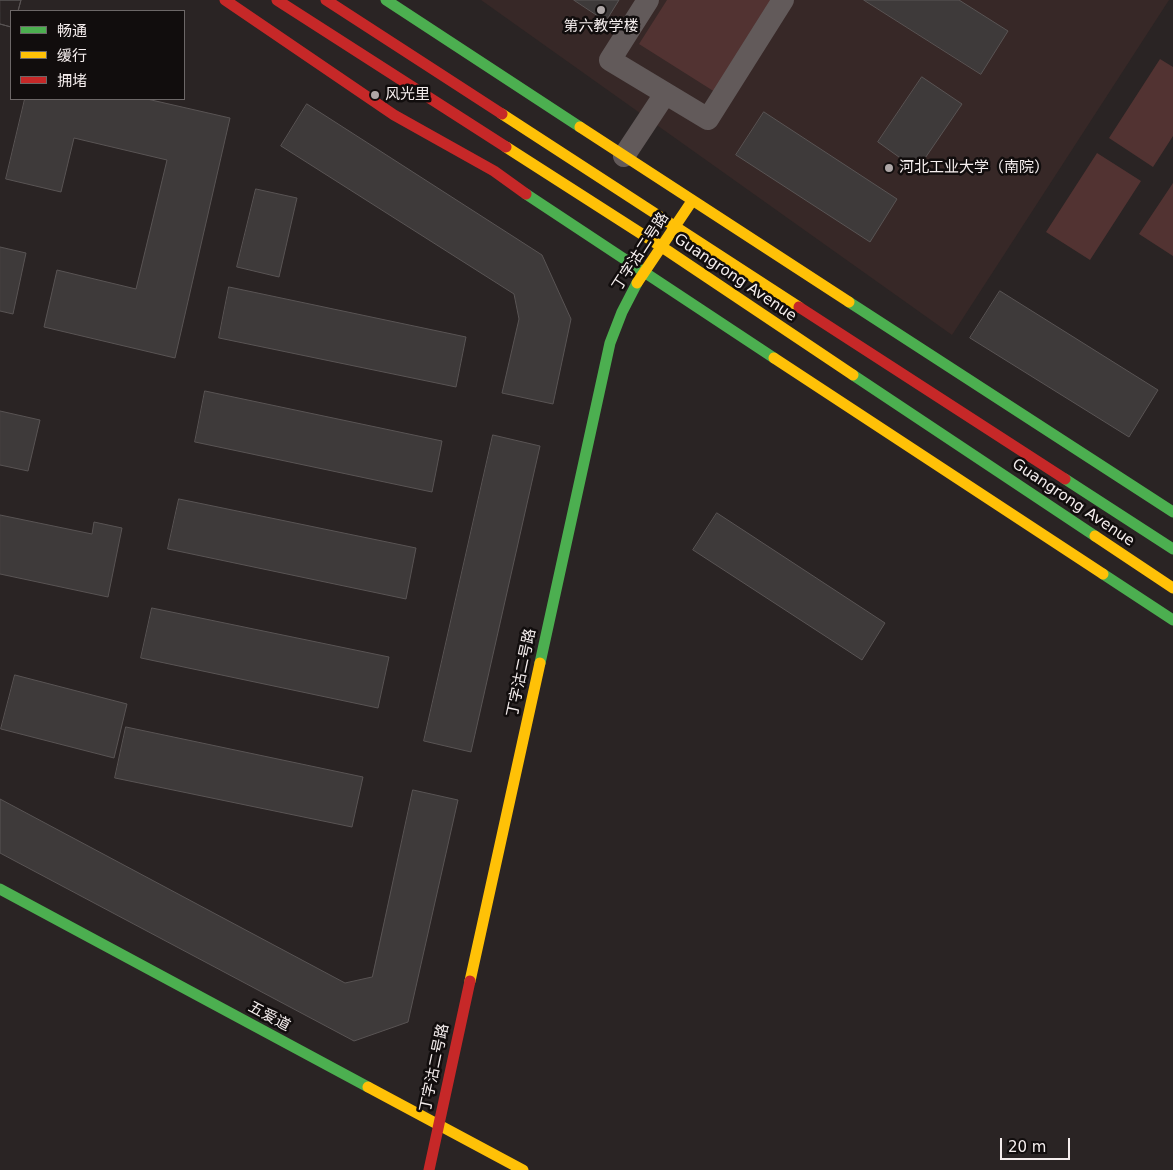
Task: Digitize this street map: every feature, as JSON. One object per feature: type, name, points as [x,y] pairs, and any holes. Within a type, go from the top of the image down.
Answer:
[{"type":"main road","points":[[225,0],[394,115],[494,172],[1173,620]]},
{"type":"main road","name":"Guangrong Avenue","points":[[277,0],[386,72],[662,247],[1173,588]]},
{"type":"main road","name":"Guangrong Avenue","points":[[326,0],[1173,549]]},
{"type":"main road","points":[[386,0],[692,201],[1173,512]]},
{"type":"main road","name":"丁字沽二号路","points":[[429,1170],[610,343],[622,312],[636,284],[692,201]]},
{"type":"main road","name":"五爱道","points":[[0,889],[523,1170]]},
{"type":"street","points":[[648,0],[610,60],[708,119],[783,0]]},
{"type":"street","points":[[624,156],[664,94]]},
{"type":"shaded area","name":"河北工业大学（南院）","points":[[481,0],[1169,0],[952,335]]},
{"type":"shaded area","points":[[667,0],[773,0],[715,92],[639,44]]},
{"type":"shaded area","points":[[1160,59],[1173,67],[1173,136],[1153,167],[1109,138]]},
{"type":"shaded area","points":[[1097,153],[1141,181],[1090,260],[1046,232]]},
{"type":"shaded area","points":[[1173,183],[1173,256],[1139,234]]},
{"type":"building","points":[[0,0],[21,0],[18,10],[10,10],[10,27],[0,24]]},
{"type":"building","points":[[0,0],[21,0],[18,10],[10,10],[10,27],[0,24]]},
{"type":"building","name":"第六教学楼","points":[[574,0],[619,0],[606,21]]},
{"type":"building","points":[[864,0],[959,0],[1008,31],[981,74]]},
{"type":"building","points":[[922,77],[962,104],[917,170],[878,142]]},
{"type":"building","points":[[25,100],[151,100],[230,118],[175,358],[44,327],[57,270],[136,289],[167,160],[74,138],[61,192],[6,179]]},
{"type":"building","points":[[307,104],[542,255],[571,319],[553,404],[502,393],[519,319],[514,294],[281,146]]},
{"type":"building","points":[[764,112],[897,199],[870,242],[736,155]]},
{"type":"building","points":[[256,189],[297,198],[279,277],[237,267]]},
{"type":"building","points":[[0,247],[26,253],[13,314],[0,311]]},
{"type":"building","points":[[229,287],[466,337],[456,387],[219,338]]},
{"type":"building","points":[[1000,291],[1158,390],[1129,437],[970,338]]},
{"type":"building","points":[[205,391],[442,441],[432,492],[195,442]]},
{"type":"building","points":[[0,411],[40,420],[28,471],[0,465]]},
{"type":"building","points":[[493,435],[540,446],[471,752],[424,741]]},
{"type":"building","points":[[179,499],[416,548],[406,599],[168,549]]},
{"type":"building","points":[[717,513],[885,623],[862,660],[693,550]]},
{"type":"building","points":[[0,515],[92,534],[94,522],[122,528],[108,597],[0,574]]},
{"type":"building","points":[[152,608],[389,657],[378,708],[141,658]]},
{"type":"building","points":[[15,675],[127,704],[114,758],[1,729]]},
{"type":"building","points":[[126,727],[363,777],[352,827],[115,778]]},
{"type":"building","points":[[413,790],[458,800],[408,1022],[354,1041],[0,853],[0,799],[345,983],[372,977]]},
{"type":"traffic: fast","points":[[386,0],[580,127]]},
{"type":"traffic: fast","points":[[526,194],[774,358]]},
{"type":"traffic: fast","points":[[540,663],[610,343],[622,312],[637,283]]},
{"type":"traffic: fast","points":[[849,302],[1173,512]]},
{"type":"traffic: fast","points":[[853,375],[1095,536]]},
{"type":"traffic: fast","points":[[1065,479],[1173,549]]},
{"type":"traffic: fast","points":[[1103,574],[1173,620]]},
{"type":"traffic: fast","points":[[0,889],[368,1087]]},
{"type":"traffic: slow","points":[[502,114],[799,307]]},
{"type":"traffic: slow","points":[[580,127],[849,302]]},
{"type":"traffic: slow","points":[[506,147],[662,247],[853,375]]},
{"type":"traffic: slow","points":[[637,283],[692,201]]},
{"type":"traffic: slow","points":[[774,358],[1103,574]]},
{"type":"traffic: slow","points":[[1095,536],[1173,588]]},
{"type":"traffic: slow","points":[[470,981],[540,663]]},
{"type":"traffic: slow","points":[[368,1087],[523,1170]]},
{"type":"traffic: jam","points":[[225,0],[394,115],[494,171],[526,194]]},
{"type":"traffic: jam","points":[[277,0],[506,147]]},
{"type":"traffic: jam","points":[[326,0],[502,114]]},
{"type":"traffic: jam","points":[[799,307],[1065,479]]},
{"type":"traffic: jam","points":[[429,1170],[470,981]]},
{"type":"place","name":"第六教学楼","points":[[601,10]]},
{"type":"place","name":"风光里","points":[[375,95]]},
{"type":"place","name":"河北工业大学（南院）","points":[[889,168]]}]
